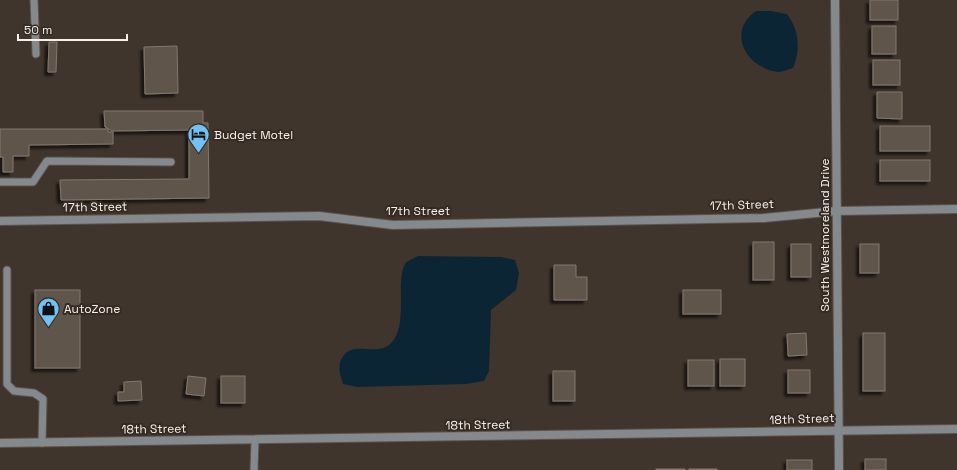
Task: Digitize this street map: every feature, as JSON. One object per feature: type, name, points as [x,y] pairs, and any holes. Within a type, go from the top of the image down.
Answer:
[{"type":"street","name":"South Westmoreland Drive","points":[[835,0],[839,470]]},
{"type":"street","name":"17th Street","points":[[0,221],[319,216],[401,224],[764,218],[837,211],[957,210]]},
{"type":"street","name":"18th Street","points":[[0,443],[957,429]]},
{"type":"lane","points":[[34,0],[36,54]]},
{"type":"lane","points":[[0,182],[33,182],[47,161],[171,162]]},
{"type":"lane","points":[[7,270],[4,317],[7,384],[14,391],[34,393],[44,399],[42,442]]},
{"type":"lane","points":[[254,470],[255,440]]},
{"type":"water","points":[[756,11],[771,11],[787,14],[791,20],[798,40],[796,61],[793,68],[778,72],[767,69],[757,64],[749,56],[744,48],[741,38],[742,29],[747,19]]},
{"type":"water","points":[[418,256],[501,257],[515,260],[519,273],[516,290],[491,310],[489,371],[484,381],[466,384],[357,387],[343,384],[340,364],[346,353],[357,349],[383,348],[395,339],[400,321],[401,282],[403,270],[406,262]]},
{"type":"building","points":[[870,0],[898,0],[898,20],[870,20]]},
{"type":"building","points":[[872,26],[896,26],[896,54],[872,54]]},
{"type":"building","points":[[49,42],[57,42],[56,72],[48,72]]},
{"type":"building","points":[[177,46],[178,93],[145,94],[144,47]]},
{"type":"building","points":[[873,60],[900,60],[900,85],[873,85]]},
{"type":"building","points":[[877,92],[902,92],[902,119],[877,118]]},
{"type":"building","name":"Budget Motel","points":[[104,111],[203,111],[203,123],[208,123],[209,198],[61,200],[60,180],[189,179],[189,130],[112,131],[105,127]]},
{"type":"building","points":[[880,126],[930,126],[930,151],[880,151]]},
{"type":"building","points":[[0,129],[108,129],[108,132],[113,132],[113,144],[29,145],[29,156],[13,156],[13,172],[3,172],[3,157],[0,157]]},
{"type":"building","points":[[880,160],[930,160],[930,181],[880,181]]},
{"type":"building","points":[[753,242],[774,242],[774,280],[753,280]]},
{"type":"building","points":[[791,244],[811,244],[811,277],[791,277]]},
{"type":"building","points":[[860,244],[879,244],[879,273],[860,273]]},
{"type":"building","points":[[554,265],[576,265],[576,277],[587,277],[587,300],[554,300]]},
{"type":"building","points":[[35,290],[80,290],[80,368],[35,368]]},
{"type":"building","points":[[683,290],[721,290],[721,314],[683,314]]},
{"type":"building","points":[[806,333],[807,355],[788,356],[787,334]]},
{"type":"building","points":[[863,333],[885,333],[885,391],[863,391]]},
{"type":"building","points":[[720,359],[745,359],[745,386],[720,386]]},
{"type":"building","points":[[688,360],[714,360],[714,386],[688,386]]},
{"type":"building","points":[[788,370],[810,370],[810,393],[788,393]]},
{"type":"building","points":[[553,371],[575,371],[575,401],[553,401]]},
{"type":"building","points":[[188,376],[206,378],[204,396],[186,394]]},
{"type":"building","points":[[221,376],[245,376],[245,403],[221,403]]},
{"type":"building","points":[[141,381],[142,400],[118,401],[118,392],[124,392],[124,382]]},
{"type":"building","points":[[865,459],[886,459],[886,470],[865,470]]},
{"type":"building","points":[[787,460],[812,460],[812,470],[787,470]]},
{"type":"building","points":[[685,469],[685,470],[656,470]]},
{"type":"building","points":[[717,469],[717,470],[689,470]]},
{"type":"place","name":"Budget Motel","points":[[199,154]]},
{"type":"place","name":"AutoZone","points":[[48,328]]}]
